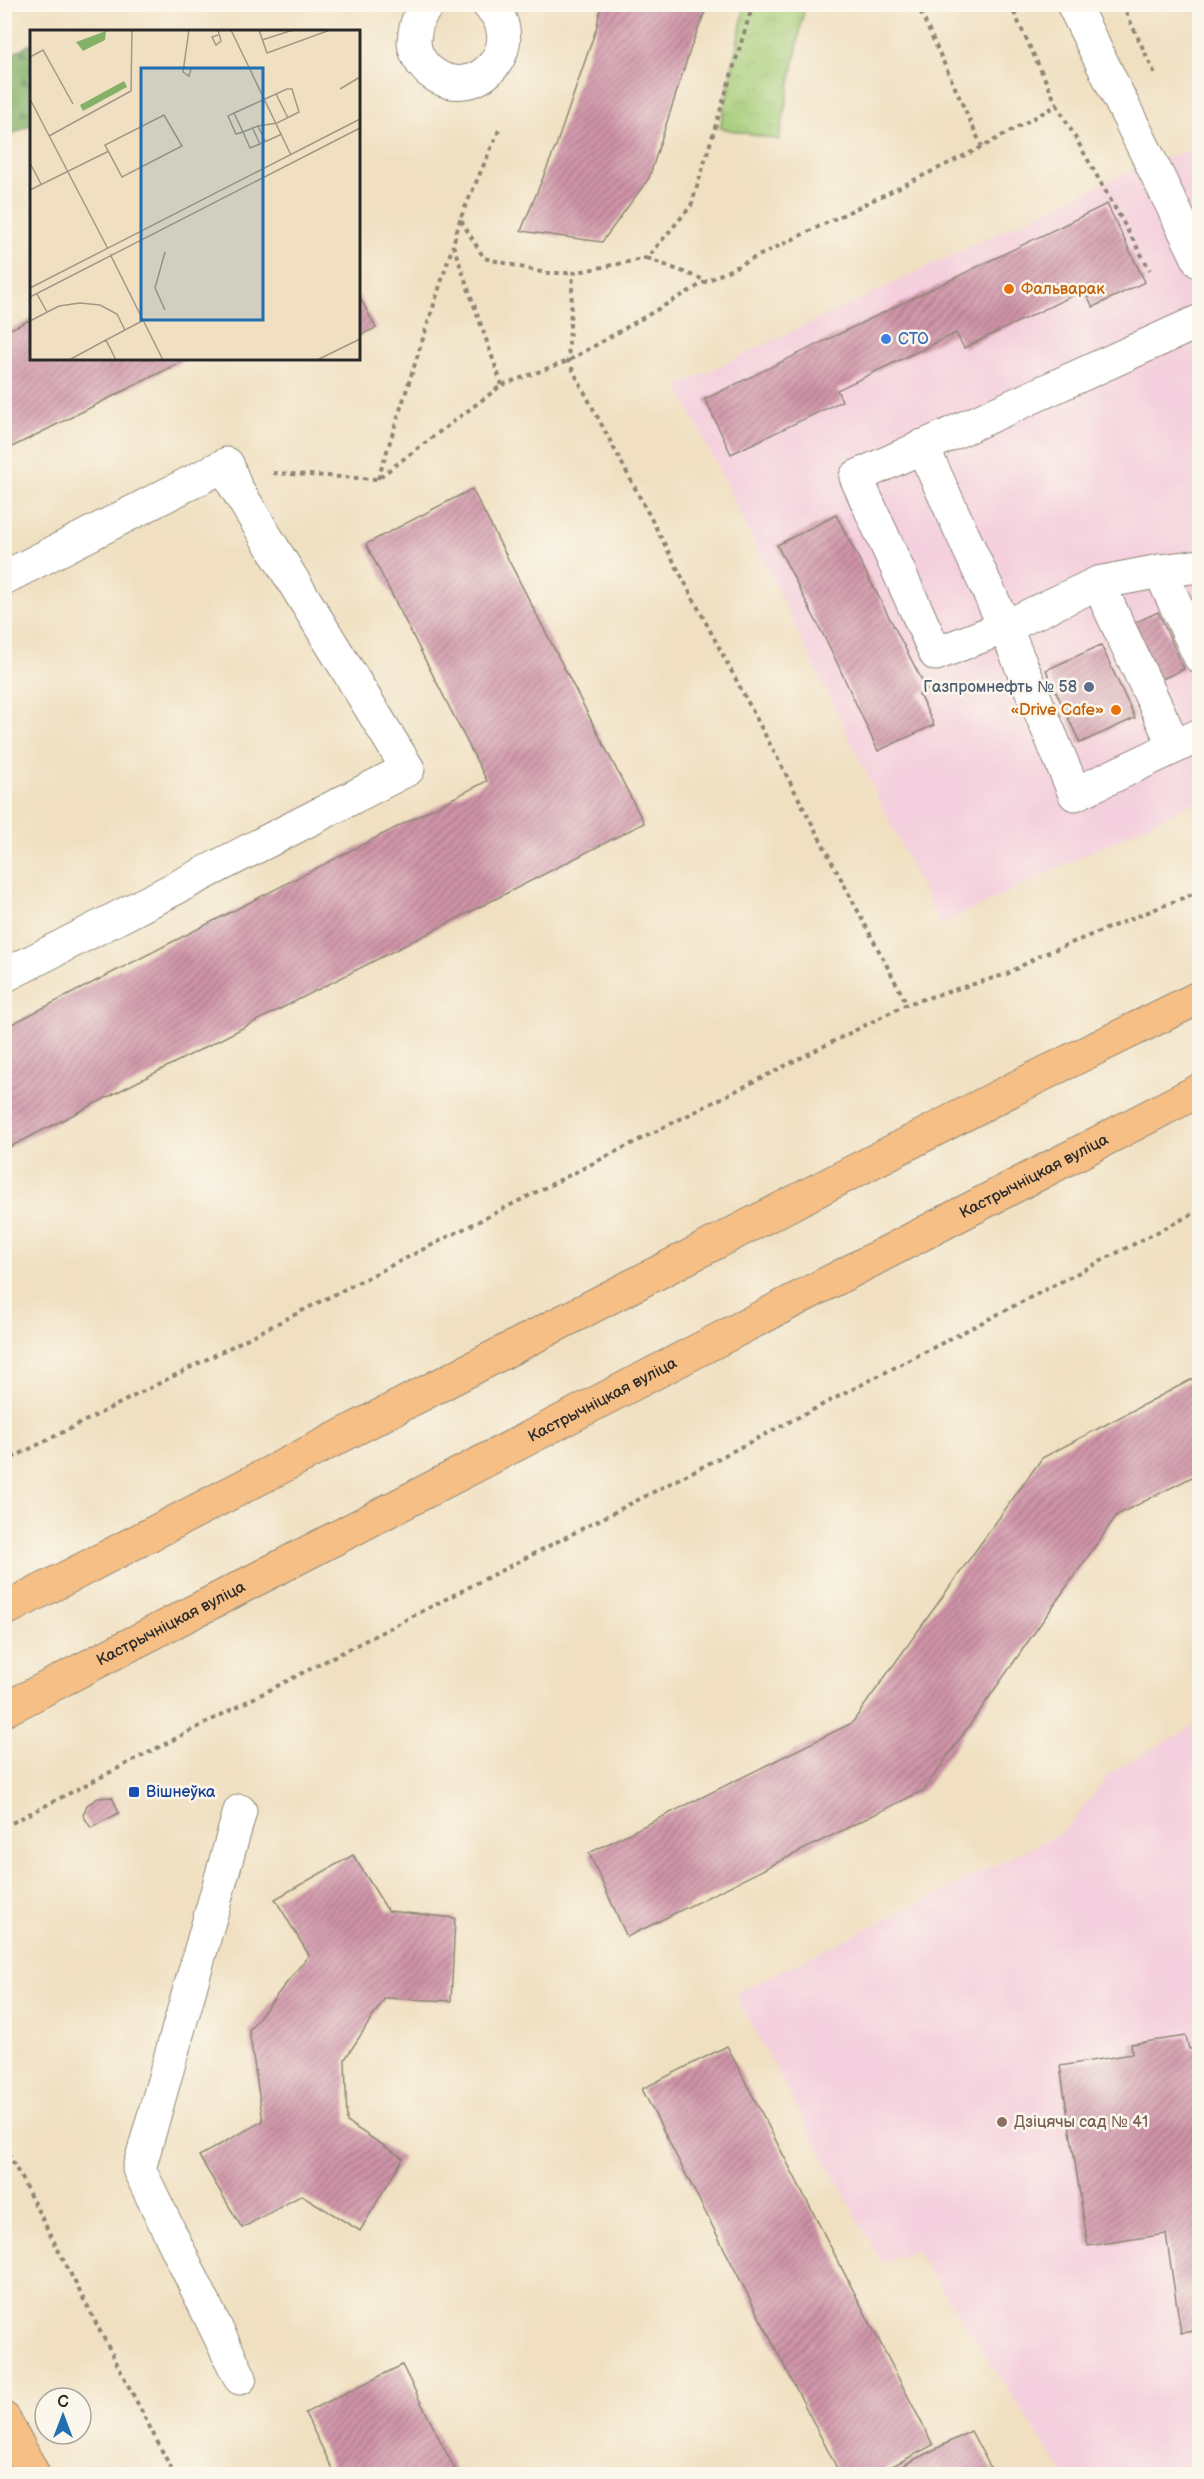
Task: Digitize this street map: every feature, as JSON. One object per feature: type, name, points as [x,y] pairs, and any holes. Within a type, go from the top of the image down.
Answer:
[{"type":"main road","points":[[4,1610],[1027,1082],[1200,997]]},
{"type":"main road","name":"Кастрычніцкая вуліца","points":[[4,1710],[1200,1090]]},
{"type":"main road","points":[[4,2419],[33,2475]]},
{"type":"lane","points":[[429,4],[415,26],[414,46],[422,65],[437,78],[456,83],[476,80],[493,68],[503,50],[504,31],[496,12],[488,4]]},
{"type":"lane","points":[[1073,4],[1200,262]]},
{"type":"lane","points":[[1200,321],[856,477],[936,654],[1005,627],[1098,583],[1200,566]]},
{"type":"lane","points":[[922,446],[1005,627],[1075,794],[1187,741],[1098,583]]},
{"type":"lane","points":[[4,578],[227,464],[235,486],[408,769],[4,976]]},
{"type":"lane","points":[[1160,571],[1200,657]]},
{"type":"lane","points":[[240,1811],[139,2169],[240,2378]]},
{"type":"path","points":[[647,258],[691,206],[753,4]]},
{"type":"path","points":[[917,4],[982,147]]},
{"type":"path","points":[[1010,4],[1057,105],[1150,270]]},
{"type":"path","points":[[235,486],[276,472],[377,479],[502,386],[567,361],[707,281],[982,147],[1057,105]]},
{"type":"path","points":[[377,479],[460,219],[499,130]]},
{"type":"path","points":[[460,219],[484,258],[545,273],[573,273],[647,258],[707,281]]},
{"type":"path","points":[[453,245],[502,386]]},
{"type":"path","points":[[573,273],[567,361],[907,1004]]},
{"type":"path","points":[[4,1462],[907,1004],[1007,974],[1039,956],[1200,891]]},
{"type":"path","points":[[4,1827],[1200,1210]]},
{"type":"path","points":[[4,2145],[174,2475]]},
{"type":"shaded area","points":[[1199,149],[1199,800],[940,925],[678,386],[1150,161]]},
{"type":"shaded area","name":"Дзіцячы сад № 41","points":[[1199,1723],[1199,2474],[1064,2474],[916,2251],[881,2262],[735,1994],[1065,1831],[1110,1773]]},
{"type":"green space","points":[[745,5],[805,5],[779,140],[720,128]]},
{"type":"green space","points":[[30,45],[30,125],[5,137],[5,58]]},
{"type":"building","points":[[601,4],[708,4],[691,47],[649,178],[602,242],[521,231],[556,146],[597,26]]},
{"type":"building","points":[[1107,204],[1145,282],[1093,307],[1084,290],[964,348],[956,333],[837,390],[842,401],[731,454],[705,399]]},
{"type":"building","points":[[360,298],[376,328],[360,335]]},
{"type":"building","points":[[30,320],[30,360],[185,360],[4,451],[4,332]]},
{"type":"building","points":[[472,489],[644,823],[4,1150],[4,1028],[487,781],[366,544]]},
{"type":"building","points":[[836,515],[927,690],[919,694],[934,725],[878,751],[832,652],[777,545]]},
{"type":"building","points":[[1158,612],[1184,669],[1158,681],[1132,624]]},
{"type":"building","points":[[1101,645],[1135,718],[1080,743],[1046,670]]},
{"type":"building","points":[[1200,1375],[1200,1473],[1117,1515],[924,1790],[627,1937],[589,1853],[852,1723],[1042,1458]]},
{"type":"building","points":[[112,1797],[119,1813],[91,1828],[83,1815],[87,1805],[98,1798]]},
{"type":"building","points":[[353,1855],[388,1911],[455,1918],[451,2001],[385,1998],[345,2059],[347,2122],[403,2158],[360,2231],[302,2195],[242,2228],[199,2156],[263,2121],[249,2030],[309,1955],[275,1899]]},
{"type":"building","points":[[1186,2036],[1189,2049],[1200,2048],[1200,2330],[1181,2333],[1166,2234],[1088,2246],[1060,2066],[1132,2054],[1131,2044]]},
{"type":"building","points":[[727,2046],[933,2445],[877,2474],[840,2474],[642,2089]]},
{"type":"building","points":[[402,2365],[457,2474],[335,2474],[305,2413]]},
{"type":"building","points":[[971,2431],[994,2474],[886,2474]]},
{"type":"place","name":"Фальварак","points":[[1009,289]]},
{"type":"place","name":"СТО","points":[[886,339]]},
{"type":"place","name":"Газпромнефть № 58","points":[[1089,687]]},
{"type":"place","name":"«Drive Cafe»","points":[[1116,710]]},
{"type":"place","name":"Вішнеўка","points":[[134,1792]]},
{"type":"place","name":"Дзіцячы сад № 41","points":[[1002,2122]]}]
